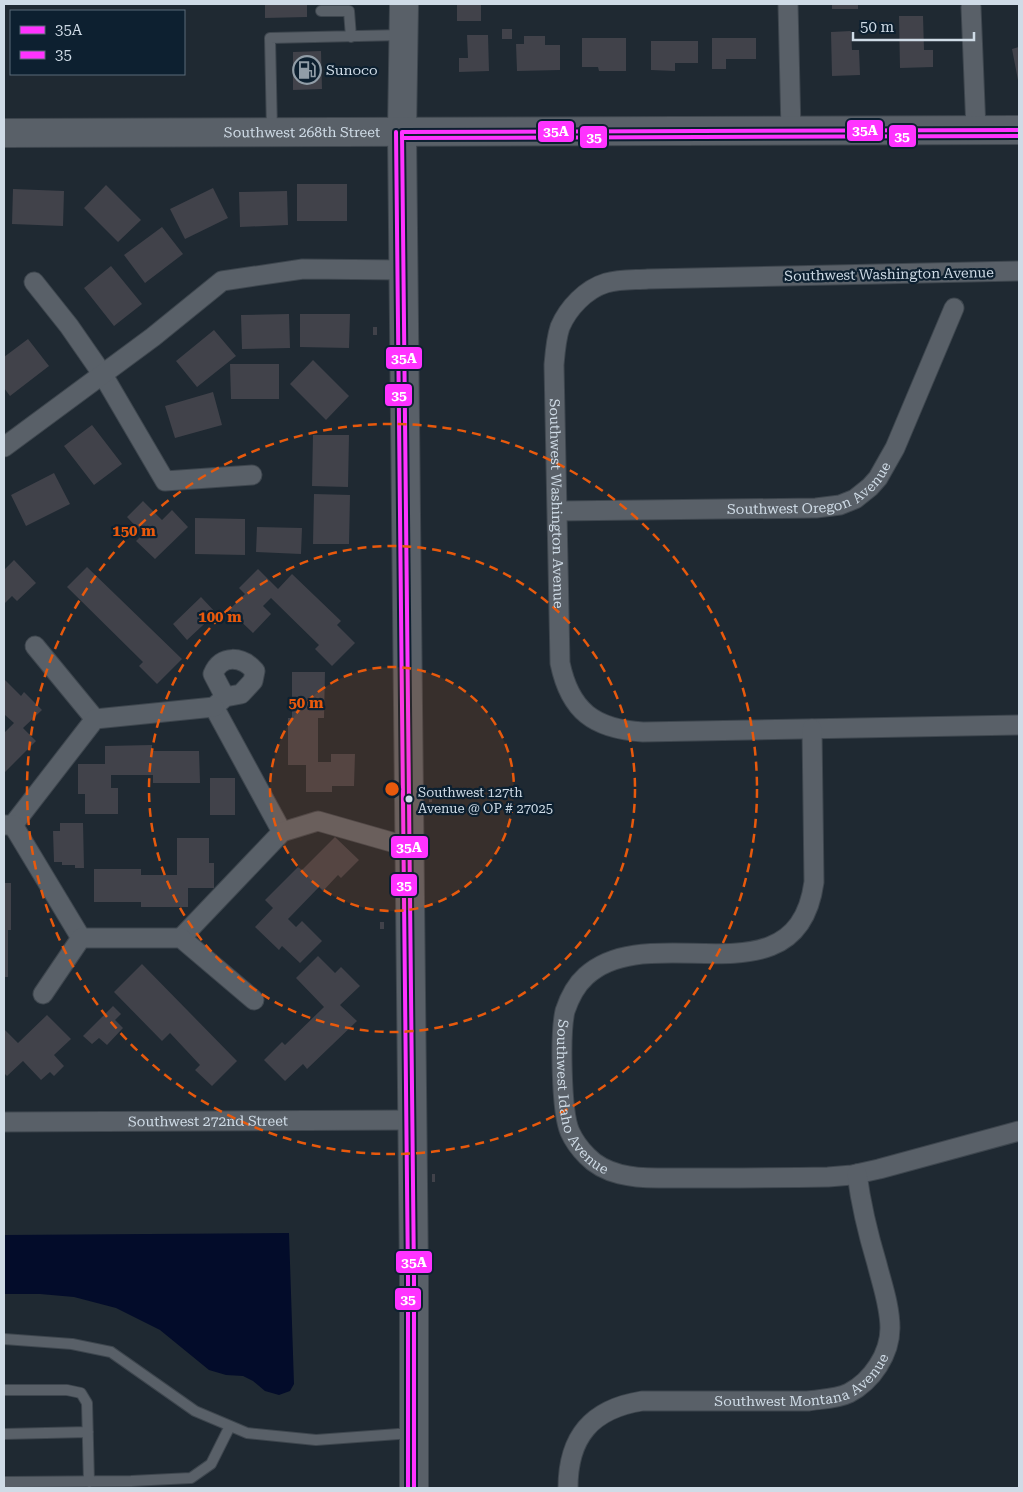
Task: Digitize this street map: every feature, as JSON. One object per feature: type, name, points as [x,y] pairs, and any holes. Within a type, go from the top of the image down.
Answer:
[{"type":"main road","points":[[404,4],[402,132],[414,1278],[414,1488]]},
{"type":"main road","name":"Southwest 268th Street","points":[[4,133],[1019,130]]},
{"type":"street","points":[[788,4],[791,130]]},
{"type":"street","points":[[971,7],[976,130]]},
{"type":"street","points":[[4,447],[153,337],[222,281],[303,269],[404,270]]},
{"type":"street","name":"Southwest Washington Avenue","points":[[1019,271],[623,280],[605,283],[580,298],[568,312],[560,328],[554,365],[560,663],[564,682],[572,698],[582,711],[596,720],[626,731],[1019,726]]},
{"type":"street","points":[[34,282],[69,326],[103,374],[165,481],[252,475]]},
{"type":"street","name":"Southwest Oregon Avenue","points":[[558,511],[816,508],[840,505],[855,498],[870,487],[887,464],[954,308]]},
{"type":"street","points":[[35,646],[95,719]]},
{"type":"street","points":[[81,938],[8,825],[95,719],[219,702],[282,832]]},
{"type":"street","name":"Southwest Idaho Avenue","points":[[812,729],[814,882],[812,896],[806,913],[795,929],[780,943],[761,950],[736,953],[644,954],[610,960],[596,967],[584,978],[572,994],[566,1011],[563,1047],[566,1116],[570,1132],[579,1147],[589,1158],[609,1171],[627,1176],[648,1178],[788,1178],[857,1174],[1019,1131]]},
{"type":"street","points":[[181,938],[282,832],[318,821],[409,847]]},
{"type":"street","points":[[81,938],[181,938],[254,1000]]},
{"type":"street","points":[[44,994],[81,938]]},
{"type":"street","name":"Southwest 272nd Street","points":[[4,1122],[412,1120]]},
{"type":"street","name":"Southwest Montana Avenue","points":[[568,1488],[571,1458],[577,1441],[585,1428],[594,1419],[624,1404],[642,1401],[808,1401],[833,1398],[848,1393],[866,1381],[880,1362],[888,1344],[890,1328],[883,1287],[864,1216],[857,1174]]},
{"type":"lane","points":[[321,11],[350,11],[352,37]]},
{"type":"lane","points":[[272,132],[270,38],[403,35]]},
{"type":"lane","points":[[4,1339],[72,1344],[111,1352],[195,1411],[247,1433],[316,1440],[413,1433]]},
{"type":"lane","points":[[4,1390],[67,1390],[81,1393],[87,1403],[89,1482]]},
{"type":"lane","points":[[4,1482],[89,1482],[192,1478],[211,1464],[230,1426]]},
{"type":"lane","points":[[4,1434],[88,1432]]},
{"type":"water","points":[[289,1233],[294,1384],[290,1391],[279,1395],[265,1391],[253,1381],[243,1376],[226,1375],[209,1370],[160,1330],[116,1308],[74,1297],[40,1294],[4,1294],[4,1235]]},
{"type":"building","points":[[265,4],[307,4],[307,17],[265,18]]},
{"type":"building","points":[[457,4],[481,4],[481,21],[457,21]]},
{"type":"building","points":[[832,4],[858,4],[858,9],[832,9]]},
{"type":"building","points":[[899,16],[923,16],[924,50],[933,50],[933,67],[900,68]]},
{"type":"building","points":[[502,29],[512,29],[512,39],[502,39]]},
{"type":"building","points":[[851,31],[852,50],[859,50],[860,75],[832,76],[831,32]]},
{"type":"building","points":[[467,35],[488,35],[489,71],[459,72],[459,58],[468,58]]},
{"type":"building","points":[[524,36],[545,36],[545,45],[560,45],[560,70],[517,71],[516,44],[524,44]]},
{"type":"building","points":[[582,38],[626,38],[626,71],[599,71],[598,67],[582,67]]},
{"type":"building","points":[[712,38],[756,38],[756,59],[726,59],[726,69],[712,69]]},
{"type":"building","points":[[651,41],[698,41],[698,63],[675,63],[675,71],[651,70]]},
{"type":"building","points":[[1019,47],[1019,79],[1018,80],[1012,49]]},
{"type":"building","name":"Sunoco","points":[[321,51],[322,89],[293,90],[293,52]]},
{"type":"building","points":[[297,184],[347,184],[347,221],[297,221]]},
{"type":"building","points":[[106,185],[141,220],[118,242],[84,208]]},
{"type":"building","points":[[213,188],[228,218],[185,239],[170,209]]},
{"type":"building","points":[[13,189],[64,191],[63,226],[12,224]]},
{"type":"building","points":[[287,191],[288,225],[240,227],[239,192]]},
{"type":"building","points":[[162,227],[183,254],[145,283],[124,255]]},
{"type":"building","points":[[111,266],[142,304],[114,326],[84,288]]},
{"type":"building","points":[[289,314],[290,348],[242,349],[241,315]]},
{"type":"building","points":[[300,314],[350,314],[349,348],[300,347]]},
{"type":"building","points":[[373,327],[377,327],[377,335],[373,335]]},
{"type":"building","points":[[214,330],[236,356],[197,387],[176,361]]},
{"type":"building","points":[[28,339],[49,366],[10,396],[4,388],[4,357]]},
{"type":"building","points":[[313,360],[349,396],[326,420],[290,384]]},
{"type":"building","points":[[230,364],[279,364],[279,399],[231,399]]},
{"type":"building","points":[[213,392],[222,425],[175,438],[165,406]]},
{"type":"building","points":[[92,425],[122,464],[94,485],[64,446]]},
{"type":"building","points":[[313,435],[349,435],[348,487],[312,486]]},
{"type":"building","points":[[54,473],[70,504],[26,526],[11,495]]},
{"type":"building","points":[[314,494],[350,495],[349,544],[313,544]]},
{"type":"building","points":[[143,501],[162,520],[172,510],[188,527],[155,559],[136,541],[143,534],[127,517]]},
{"type":"building","points":[[195,518],[245,519],[245,555],[195,554]]},
{"type":"building","points":[[257,527],[302,528],[301,554],[256,552]]},
{"type":"building","points":[[14,560],[36,583],[17,601],[12,596],[4,604],[4,570]]},
{"type":"building","points":[[87,567],[182,659],[157,684],[139,666],[143,662],[67,587]]},
{"type":"building","points":[[258,569],[278,589],[292,574],[341,621],[337,625],[355,643],[332,666],[315,649],[319,645],[271,598],[263,606],[271,614],[253,633],[229,610],[245,594],[239,588]]},
{"type":"building","points":[[201,597],[216,613],[187,640],[173,624]]},
{"type":"building","points":[[292,672],[325,672],[324,718],[318,718],[318,762],[331,762],[331,754],[355,754],[354,786],[332,786],[332,792],[306,792],[306,765],[288,765],[288,718],[292,718]]},
{"type":"building","points":[[4,679],[21,696],[24,692],[42,710],[23,728],[36,741],[4,773],[4,733],[14,723],[4,716]]},
{"type":"building","points":[[152,745],[152,751],[199,751],[200,783],[153,783],[153,775],[111,775],[111,788],[118,788],[118,814],[85,814],[85,794],[78,794],[78,764],[105,764],[105,746]]},
{"type":"building","points":[[210,778],[235,778],[235,815],[210,815]]},
{"type":"building","points":[[429,794],[432,794],[432,802],[429,802]]},
{"type":"building","points":[[60,823],[83,823],[84,868],[75,868],[75,865],[62,865],[62,862],[54,862],[53,831],[60,831]]},
{"type":"building","points":[[335,837],[359,860],[341,878],[338,875],[323,891],[319,887],[288,919],[296,927],[302,921],[322,941],[300,963],[282,946],[279,950],[255,927],[273,908],[265,900],[298,867],[302,870]]},
{"type":"building","points":[[177,838],[209,838],[209,863],[214,863],[214,888],[188,888],[188,907],[141,907],[141,902],[94,902],[94,869],[141,869],[141,875],[177,875]]},
{"type":"building","points":[[4,883],[11,883],[8,977],[4,977]]},
{"type":"building","points":[[380,922],[384,922],[384,929],[380,929]]},
{"type":"building","points":[[318,956],[335,973],[341,967],[360,986],[340,1005],[357,1021],[307,1069],[303,1064],[285,1081],[264,1060],[282,1042],[285,1045],[324,1007],[296,978]]},
{"type":"building","points":[[142,964],[237,1061],[212,1086],[195,1070],[200,1065],[170,1033],[162,1041],[114,992]]},
{"type":"building","points":[[113,1006],[121,1014],[115,1020],[123,1028],[107,1045],[99,1038],[92,1044],[83,1036]]},
{"type":"building","points":[[47,1015],[71,1039],[54,1055],[64,1066],[54,1076],[50,1072],[41,1080],[23,1061],[7,1076],[4,1073],[4,1029],[18,1043]]},
{"type":"building","points":[[432,1174],[435,1174],[435,1182],[432,1182]]},
{"type":"transit line","name":"35A","points":[[402,132],[1019,130]]},
{"type":"transit line","name":"35","points":[[396,132],[408,1278],[408,1488]]},
{"type":"transit line","name":"35A","points":[[402,132],[414,1278],[414,1488]]},
{"type":"transit line","name":"35","points":[[402,138],[1019,136]]},
{"type":"place","name":"Sunoco","points":[[307,70]]},
{"type":"place","name":"Southwest 127th Avenue @ OP # 27025","points":[[409,799]]}]
